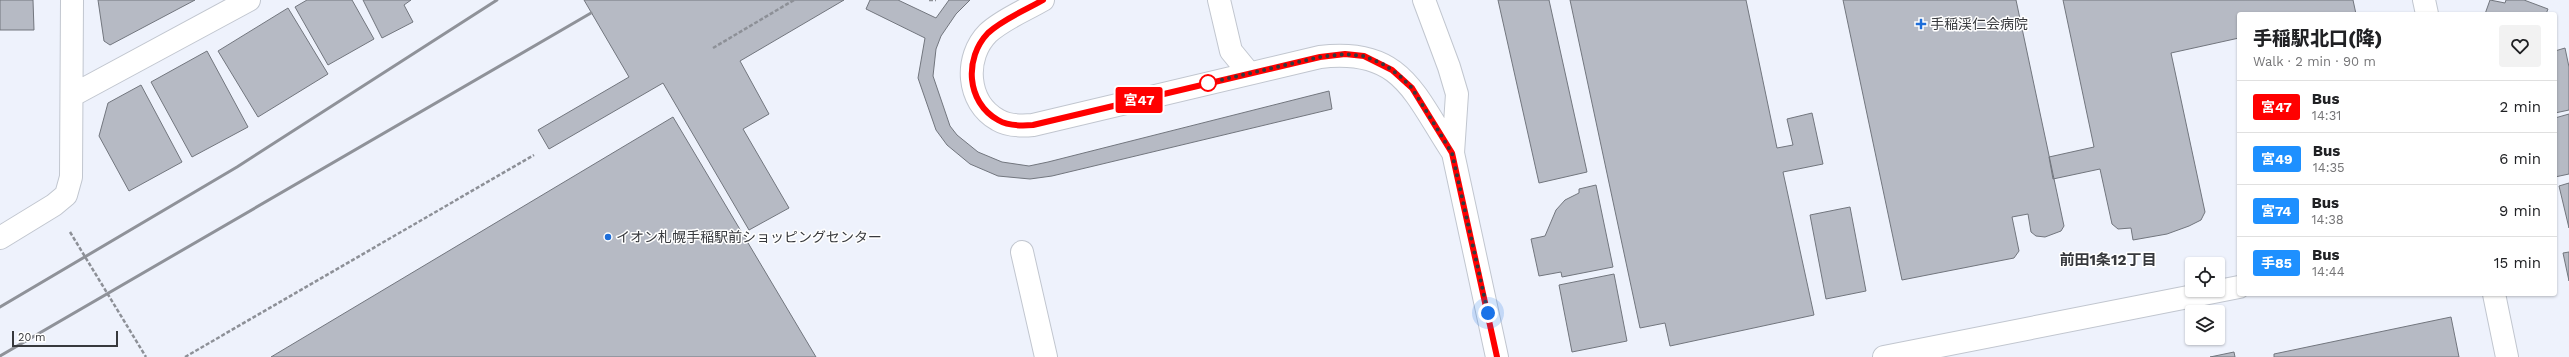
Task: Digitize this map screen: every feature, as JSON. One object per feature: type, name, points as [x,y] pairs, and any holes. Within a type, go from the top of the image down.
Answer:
[{"type":"street","points":[[0,238],[54,205],[66,195],[71,177],[72,0]]},
{"type":"street","points":[[72,95],[249,0]]},
{"type":"street","points":[[1043,0],[989,33],[974,57],[971,73],[973,88],[979,102],[997,120],[1008,124],[1033,125],[1249,73],[1320,57],[1345,54],[1364,56],[1385,65],[1412,88],[1452,153]]},
{"type":"street","points":[[1219,0],[1231,51],[1238,63],[1249,73]]},
{"type":"street","points":[[1424,0],[1449,67],[1457,94],[1452,153],[1497,357]]},
{"type":"street","points":[[2424,0],[2427,12]]},
{"type":"street","points":[[1022,252],[1046,357]]},
{"type":"street","points":[[1884,357],[2237,287]]},
{"type":"street","points":[[2494,296],[2507,357]]},
{"type":"path","points":[[714,48],[794,0]]},
{"type":"path","points":[[929,0],[933,2],[936,0]]},
{"type":"path","points":[[185,357],[534,155]]},
{"type":"path","points":[[70,232],[146,357]]},
{"type":"building","points":[[0,0],[33,0],[34,30],[0,30]]},
{"type":"building","points":[[98,0],[195,0],[110,45],[104,41]]},
{"type":"building","points":[[307,0],[352,0],[374,39],[328,65],[295,7]]},
{"type":"building","points":[[363,0],[411,0],[404,5],[413,22],[382,38]]},
{"type":"building","points":[[584,0],[844,0],[740,61],[769,114],[743,129],[789,208],[749,230],[663,83],[549,149],[538,130],[629,77]]},
{"type":"building","points":[[870,0],[898,0],[936,18],[949,0],[970,0],[956,14],[941,36],[936,49],[933,76],[950,126],[957,135],[978,152],[1002,162],[1029,166],[1048,162],[1329,91],[1332,109],[1052,176],[1030,179],[998,176],[970,164],[947,145],[936,130],[918,78],[925,38],[866,9]]},
{"type":"building","points":[[1498,0],[1549,0],[1587,172],[1539,183]]},
{"type":"building","points":[[1570,0],[1746,0],[1777,148],[1793,145],[1787,119],[1812,113],[1823,164],[1783,172],[1814,315],[1670,346],[1665,323],[1640,328]]},
{"type":"building","points":[[1843,0],[2016,0],[2064,226],[2061,231],[2045,237],[2036,236],[2031,232],[2028,214],[2012,217],[2019,251],[2014,258],[1902,280]]},
{"type":"building","points":[[2063,0],[2353,0],[2356,12],[2237,12],[2237,38],[2171,53],[2205,212],[2201,220],[2167,234],[2133,240],[2131,228],[2118,229],[2112,224],[2100,169],[2053,179],[2049,157],[2094,147]]},
{"type":"building","points":[[2490,0],[2505,3],[2506,0],[2524,0],[2548,9],[2547,12],[2486,12]]},
{"type":"building","points":[[288,8],[328,74],[258,117],[218,51]]},
{"type":"building","points":[[2565,48],[2569,67],[2569,110],[2557,113],[2557,50]]},
{"type":"building","points":[[207,51],[248,127],[192,157],[151,82]]},
{"type":"building","points":[[141,85],[182,162],[129,191],[99,136],[108,103]]},
{"type":"building","points":[[2569,114],[2569,174],[2557,177],[2557,117]]},
{"type":"building","name":"イオン札幌手稲駅前ショッピングセンター","points":[[673,117],[816,357],[271,357]]},
{"type":"building","points":[[2569,183],[2569,228],[2559,186]]},
{"type":"building","points":[[1596,185],[1613,267],[1562,277],[1561,272],[1539,276],[1531,239],[1545,236],[1556,210],[1565,200],[1579,193],[1579,189]]},
{"type":"building","points":[[1850,207],[1866,291],[1826,299],[1810,215]]},
{"type":"building","points":[[2569,252],[2569,281],[2563,253]]},
{"type":"building","points":[[1614,274],[1627,341],[1572,352],[1559,285]]},
{"type":"building","points":[[2451,317],[2459,357],[2274,357],[2274,354]]},
{"type":"building","points":[[2234,352],[2235,357],[2210,357]]},
{"type":"railway","points":[[0,307],[237,167],[497,0]]},
{"type":"railway","points":[[0,356],[591,13]]},
{"type":"bus line","name":"宮47","points":[[1043,0],[1001,24],[989,33],[980,44],[974,57],[971,73],[973,88],[979,102],[997,120],[1008,124],[1020,126],[1033,125],[1320,57],[1345,54],[1364,56],[1385,65],[1400,76],[1412,88],[1420,104],[1452,153],[1497,357]]},
{"type":"place","name":"手稲渓仁会病院","points":[[1921,24]]},
{"type":"place","name":"イオン札幌手稲駅前ショッピングセンター","points":[[608,237]]},
{"type":"district","name":"前田1条12丁目","points":[[2108,260]]},
{"type":"route","points":[[1208,83],[1320,57],[1345,54],[1364,56],[1385,65],[1400,76],[1412,88],[1420,104],[1452,153],[1488,313]]}]
